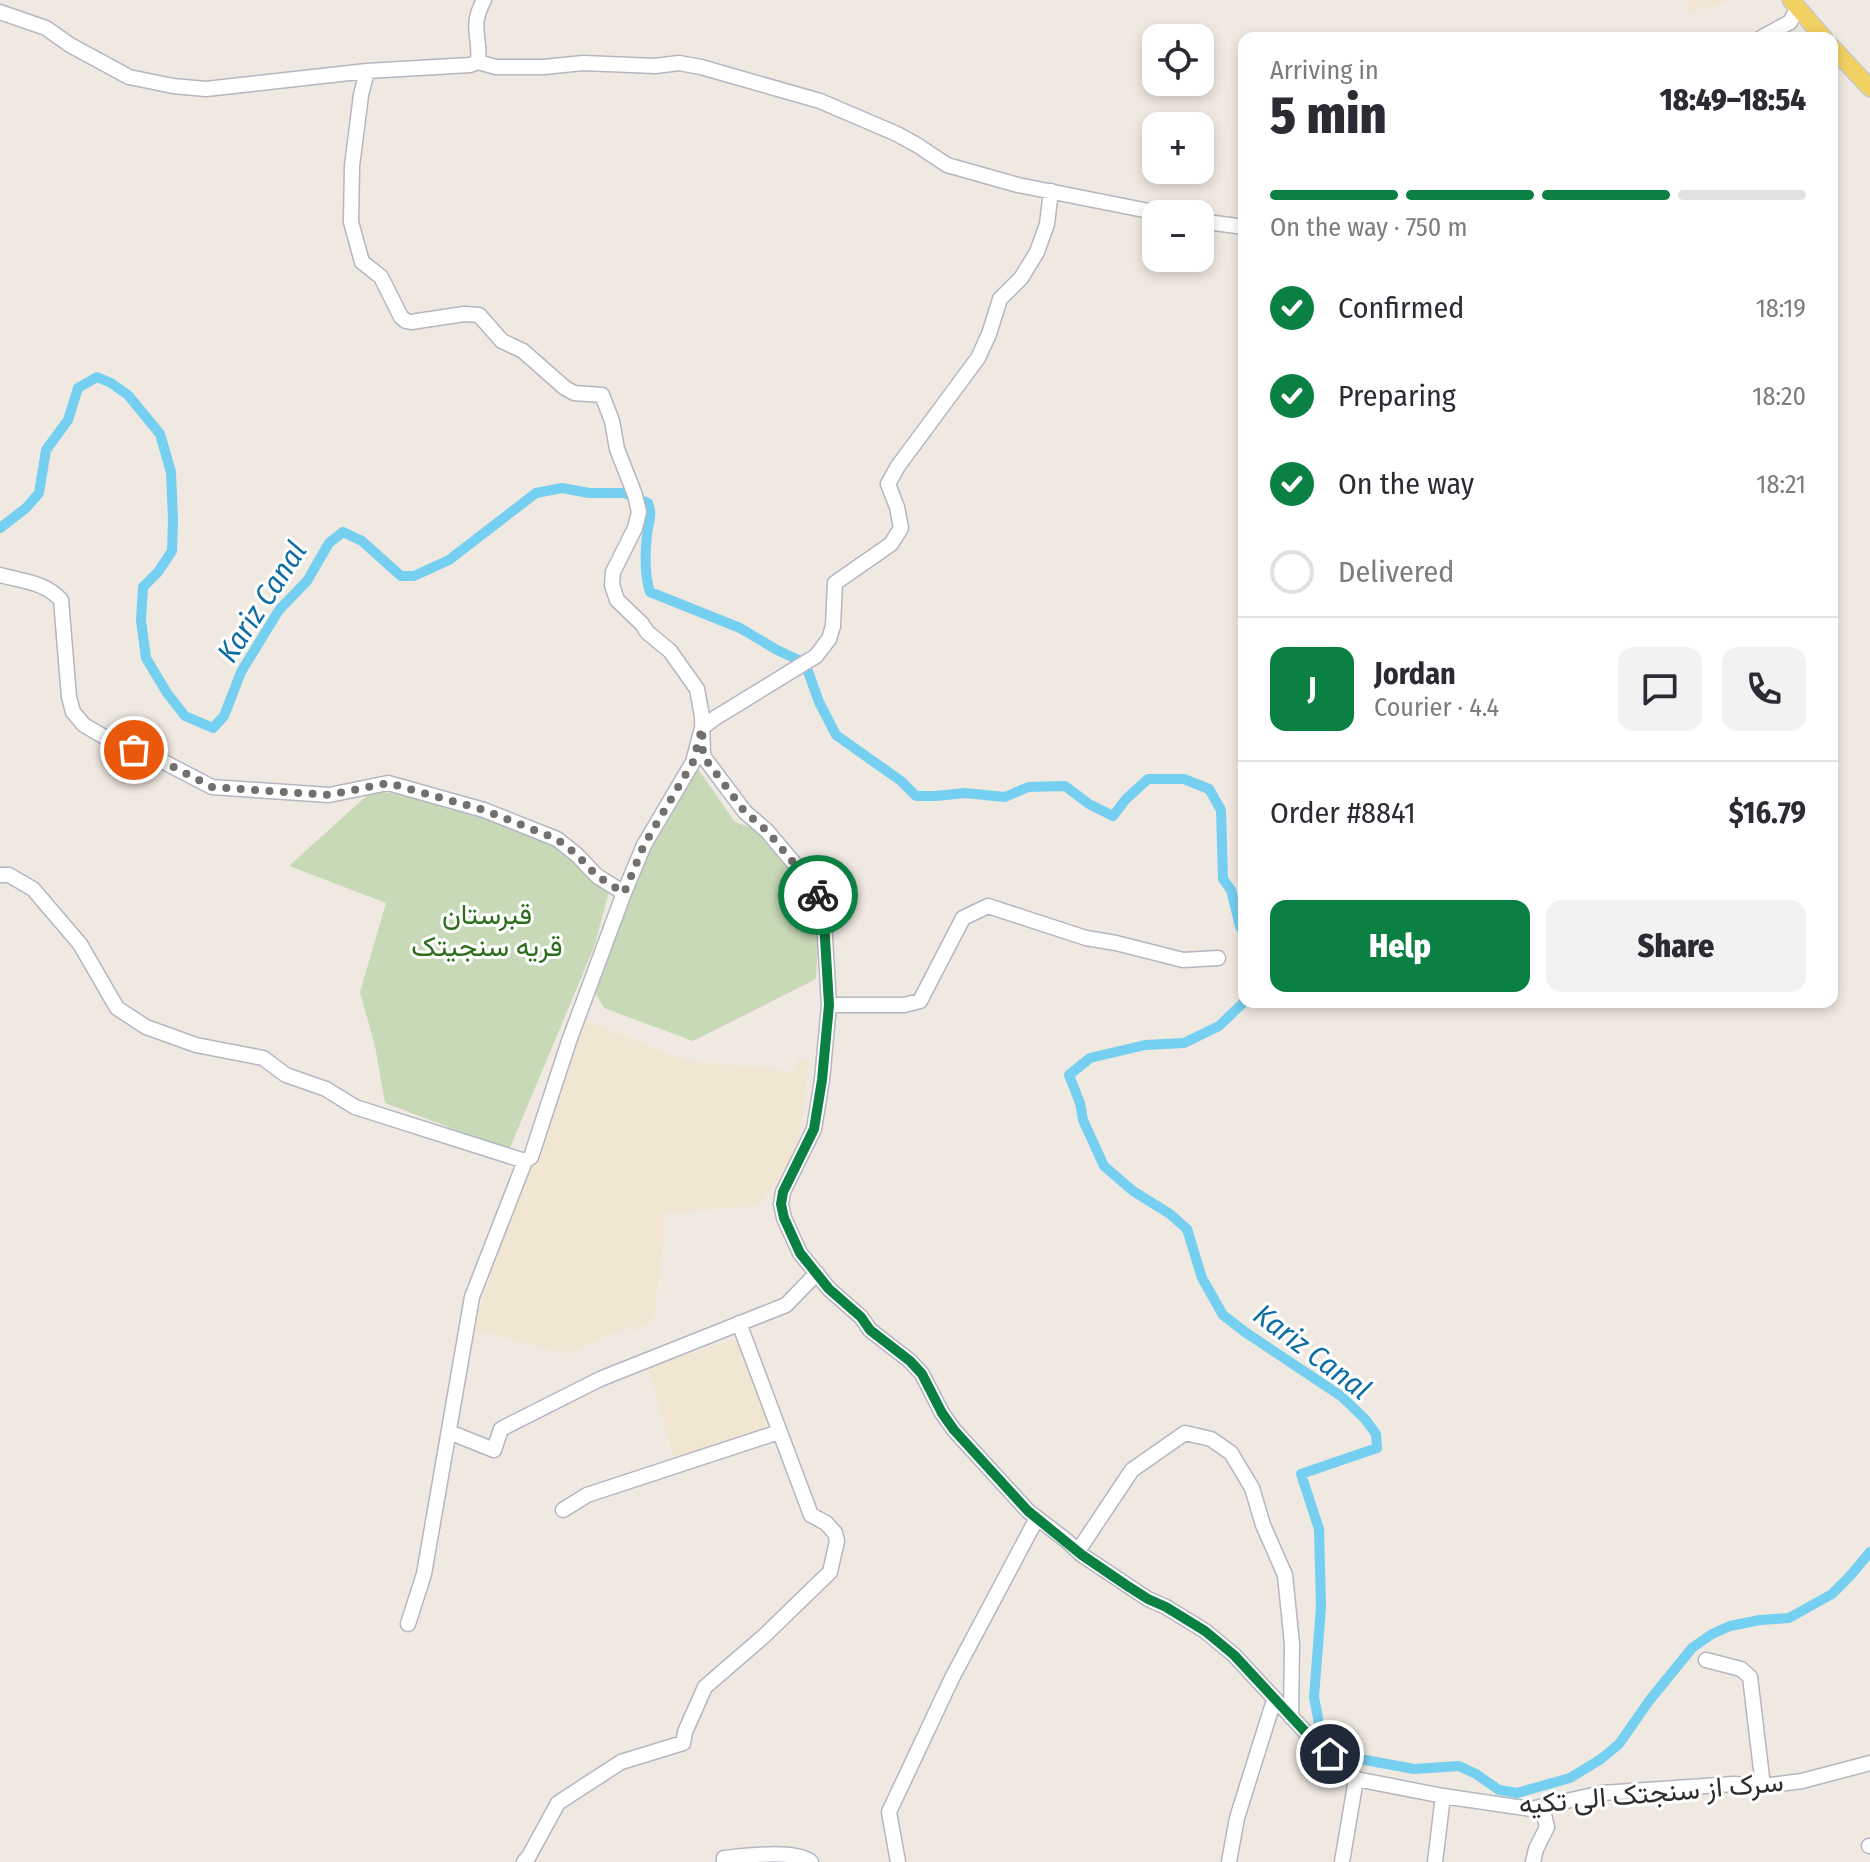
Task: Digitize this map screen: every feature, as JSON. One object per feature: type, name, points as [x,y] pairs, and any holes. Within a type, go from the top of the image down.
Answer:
[{"type":"main road","points":[[1795,4],[1819,32]]},
{"type":"main road","points":[[1838,53],[1870,88]]},
{"type":"street","points":[[478,62],[475,23],[484,0]]},
{"type":"street","points":[[1772,32],[1790,22],[1795,4]]},
{"type":"street","points":[[0,12],[46,28],[70,45],[129,77],[206,89],[478,62],[496,67],[583,63],[655,66],[679,63],[820,101],[897,134],[947,165],[1018,185],[1142,210]]},
{"type":"street","points":[[367,71],[352,166],[351,222],[362,262],[381,277],[406,321],[479,315],[502,341],[523,351],[565,388],[574,393],[602,395],[639,512],[635,528],[613,572],[612,585],[617,600],[670,651],[697,689],[702,716],[703,756],[745,812],[767,831],[814,887],[823,904],[829,1005],[822,1080],[814,1129],[783,1192],[781,1204],[800,1253],[829,1289],[861,1317],[870,1330],[922,1374],[954,1430],[1037,1518],[1078,1551],[1148,1599],[1205,1631],[1234,1655],[1312,1739],[1349,1770],[1356,1779],[1342,1862]]},
{"type":"street","points":[[408,1624],[424,1574],[472,1297],[525,1161],[531,1157],[569,1041],[644,845],[693,762],[702,728],[816,656],[829,639],[833,626],[835,583],[891,544],[901,528],[888,484],[978,358],[1000,299],[1021,278],[1037,252],[1047,224],[1051,191]]},
{"type":"street","points":[[1214,223],[1238,226]]},
{"type":"street","points":[[0,575],[35,583],[52,590],[61,600],[73,712],[84,725],[106,738],[162,761],[212,787],[329,795],[388,783],[470,806],[557,839],[597,876],[624,893]]},
{"type":"street","points":[[0,875],[9,875],[33,889],[80,944],[117,1008],[146,1027],[196,1045],[263,1058],[286,1075],[326,1089],[355,1107],[525,1161]]},
{"type":"street","points":[[829,1005],[904,1005],[920,1001],[963,918],[988,906],[1086,938],[1183,960],[1218,958]]},
{"type":"street","points":[[449,1432],[494,1450],[501,1429],[600,1379],[786,1305],[817,1273]]},
{"type":"street","points":[[524,1862],[558,1803],[621,1762],[683,1743],[705,1687],[764,1636],[830,1572],[837,1541],[835,1533],[826,1523],[811,1515],[739,1323]]},
{"type":"street","points":[[563,1510],[587,1495],[779,1432]]},
{"type":"street","points":[[1078,1551],[1132,1470],[1185,1433],[1211,1439],[1231,1453],[1252,1488],[1263,1525],[1285,1575],[1292,1644],[1291,1717]]},
{"type":"street","points":[[898,1862],[889,1812],[952,1678],[1037,1518]]},
{"type":"street","points":[[1706,1660],[1741,1669],[1750,1677],[1763,1786]]},
{"type":"street","points":[[1229,1862],[1237,1818],[1274,1700]]},
{"type":"street","name":"سرک از سنجتک الی تکیه","points":[[1356,1779],[1531,1809],[1602,1793],[1734,1784],[1763,1786],[1802,1781],[1870,1763]]},
{"type":"street","points":[[1435,1862],[1443,1796]]},
{"type":"street","points":[[1533,1862],[1547,1827],[1542,1806]]},
{"type":"street","points":[[724,1862],[724,1858],[759,1854],[805,1857],[811,1862]]},
{"type":"shaded area","points":[[1686,0],[1733,0],[1689,12]]},
{"type":"shaded area","points":[[583,1019],[683,1060],[797,1072],[798,1058],[809,1060],[800,1136],[773,1187],[756,1206],[666,1213],[654,1320],[633,1332],[631,1326],[565,1354],[473,1329]]},
{"type":"shaded area","points":[[740,1338],[771,1426],[767,1431],[675,1462],[648,1366]]},
{"type":"green space","name":"قبرستان قریه سنجیتک","points":[[693,762],[735,822],[755,829],[804,882],[819,915],[816,979],[693,1041],[604,1008],[596,994],[633,856]]},
{"type":"green space","name":"قبرستان قریه سنجیتک","points":[[372,791],[416,796],[543,835],[610,888],[594,947],[509,1150],[385,1103],[375,1046],[360,992],[386,903],[289,866]]},
{"type":"waterway","name":"Kariz Canal","points":[[0,528],[26,508],[39,493],[46,450],[68,420],[78,388],[97,377],[128,395],[160,434],[171,472],[172,551],[143,587],[141,620],[146,658],[185,716],[213,728],[224,716],[241,672],[279,610],[307,581],[329,543],[343,532],[362,541],[401,576],[414,576],[449,560],[536,493],[562,488],[589,493],[624,493],[648,503],[646,564],[650,592],[740,628],[805,663],[819,702],[836,735],[901,781],[916,796],[965,793],[1005,797],[1028,787],[1065,786],[1089,804],[1113,816],[1148,779],[1184,779],[1209,789],[1221,810],[1223,879],[1231,890],[1238,918]]},
{"type":"waterway","name":"Kariz Canal","points":[[1238,1008],[1219,1026],[1184,1043],[1145,1045],[1090,1058],[1069,1075],[1083,1120],[1104,1166],[1187,1229],[1202,1278],[1223,1315],[1341,1396],[1376,1434],[1377,1448],[1301,1474],[1319,1529],[1321,1607],[1314,1697],[1320,1729],[1337,1748],[1360,1759],[1414,1769],[1459,1766],[1499,1790],[1517,1793],[1570,1778],[1619,1744],[1692,1648],[1730,1626],[1789,1618],[1832,1594],[1870,1552]]},
{"type":"way so far","points":[[134,750],[212,787],[329,795],[388,783],[484,810],[557,839],[597,876],[624,893],[644,845],[693,762],[702,728],[703,756],[745,812],[767,831],[818,895]]},
{"type":"route","points":[[818,895],[823,904],[829,1005],[822,1080],[814,1129],[783,1192],[781,1204],[800,1253],[829,1289],[861,1317],[870,1330],[922,1374],[954,1430],[1028,1511],[1082,1555],[1126,1585],[1205,1631],[1234,1655],[1312,1739],[1330,1754]]}]
